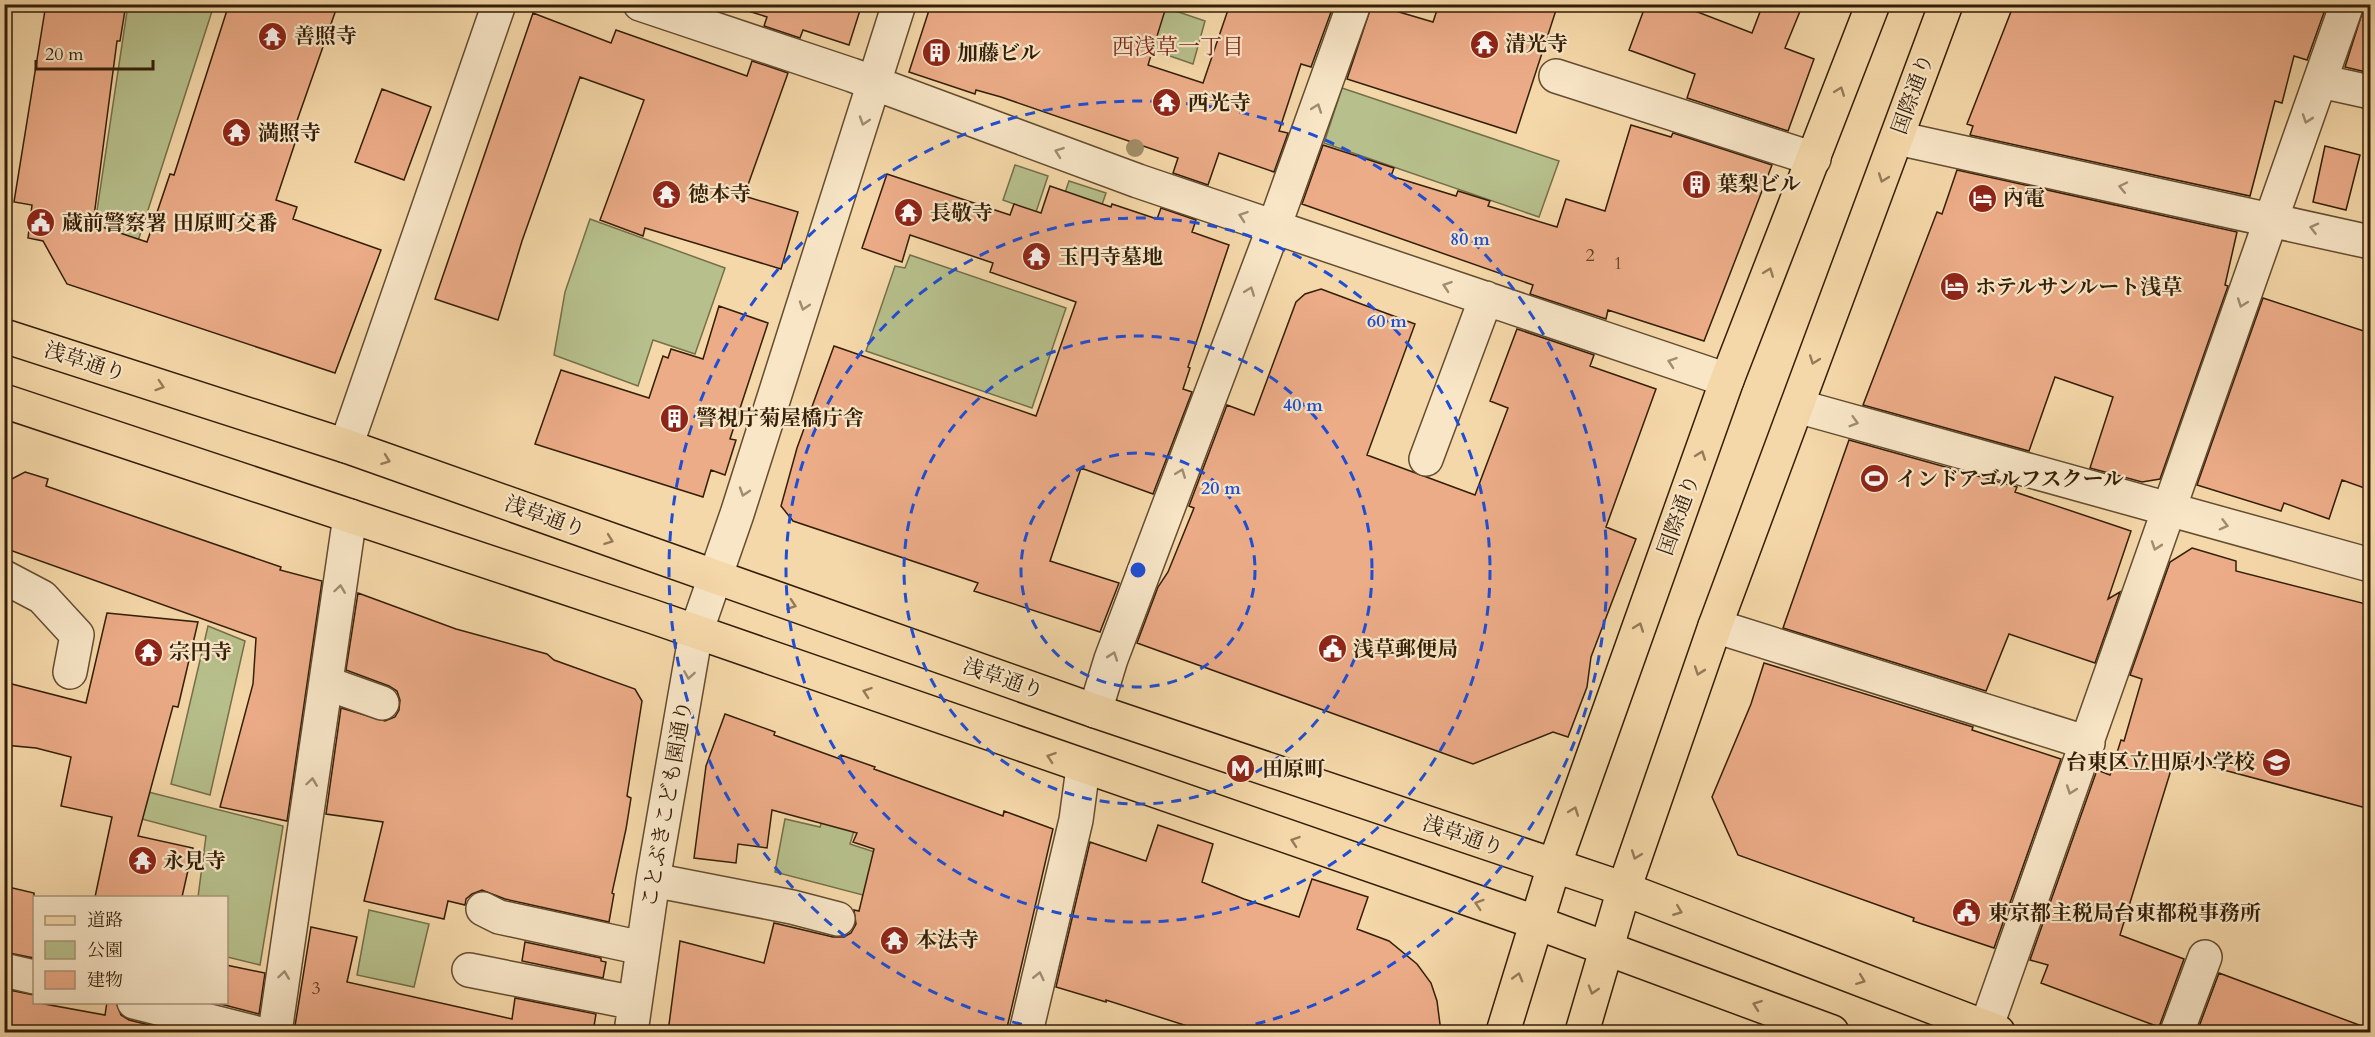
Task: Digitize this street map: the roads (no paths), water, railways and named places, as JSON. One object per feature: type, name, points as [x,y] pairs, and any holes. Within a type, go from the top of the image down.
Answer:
[{"type":"main road","name":"国際通り","points":[[1503,1032],[1554,866],[1727,380],[1873,4]]},
{"type":"main road","name":"国際通り","points":[[1582,1032],[1624,889],[1715,626],[1946,4]]},
{"type":"main road","name":"浅草通り","points":[[4,336],[346,446],[1095,711],[1624,889],[1992,1030]]},
{"type":"main road","points":[[4,401],[696,632],[1083,768],[1535,922],[1832,1032]]},
{"type":"street","points":[[346,446],[499,4]]},
{"type":"street","points":[[640,4],[876,84],[1138,181],[1727,380]]},
{"type":"street","name":"ことぶきこども園通り","points":[[633,1018],[653,880],[696,632],[716,578],[876,84],[899,4]]},
{"type":"street","points":[[1095,711],[1111,659],[1274,227],[1354,4]]},
{"type":"street","points":[[1992,1030],[2088,743],[2347,4]]},
{"type":"street","points":[[1556,76],[1814,159]]},
{"type":"street","points":[[2320,81],[2370,92]]},
{"type":"street","points":[[1897,138],[2273,218],[2370,242]]},
{"type":"street","points":[[1426,459],[1486,298]]},
{"type":"street","points":[[1797,406],[2370,565]]},
{"type":"street","points":[[275,1032],[350,516]]},
{"type":"street","points":[[4,577],[42,597],[77,635],[70,672]]},
{"type":"street","points":[[1715,626],[2088,743]]},
{"type":"street","points":[[326,683],[382,703]]},
{"type":"street","points":[[1026,1032],[1076,819],[1083,768]]},
{"type":"street","points":[[653,880],[792,907],[838,919]]},
{"type":"street","points":[[483,909],[499,917],[642,948]]},
{"type":"street","points":[[2177,1032],[2205,957]]},
{"type":"street","points":[[4,970],[33,977]]},
{"type":"street","points":[[468,970],[633,1018]]},
{"type":"street","points":[[142,1004],[253,1032]]},
{"type":"place","name":"善照寺","points":[[273,36]]},
{"type":"place","name":"清光寺","points":[[1484,44]]},
{"type":"place","name":"加藤ビル","points":[[936,53]]},
{"type":"place","name":"西光寺","points":[[1167,103]]},
{"type":"place","name":"満照寺","points":[[237,133]]},
{"type":"place","name":"葉梨ビル","points":[[1696,184]]},
{"type":"place","name":"徳本寺","points":[[667,194]]},
{"type":"place","name":"內電","points":[[1982,198]]},
{"type":"place","name":"長敬寺","points":[[909,213]]},
{"type":"place","name":"蔵前警察署 田原町交番","points":[[41,223]]},
{"type":"place","name":"玉円寺墓地","points":[[1037,257]]},
{"type":"place","name":"ホテルサンルート浅草","points":[[1954,287]]},
{"type":"place","name":"警視庁菊屋橋庁舎","points":[[675,418]]},
{"type":"place","name":"インドアゴルフスクール","points":[[1875,479]]},
{"type":"place","name":"浅草郵便局","points":[[1332,649]]},
{"type":"place","name":"宗円寺","points":[[148,652]]},
{"type":"place","name":"台東区立田原小学校","points":[[2276,762]]},
{"type":"place","name":"田原町","points":[[1241,769]]},
{"type":"place","name":"永見寺","points":[[142,861]]},
{"type":"place","name":"東京都主税局台東都税事務所","points":[[1967,913]]},
{"type":"place","name":"本法寺","points":[[895,940]]},
{"type":"district","name":"西浅草一丁目","points":[[1178,47]]}]
